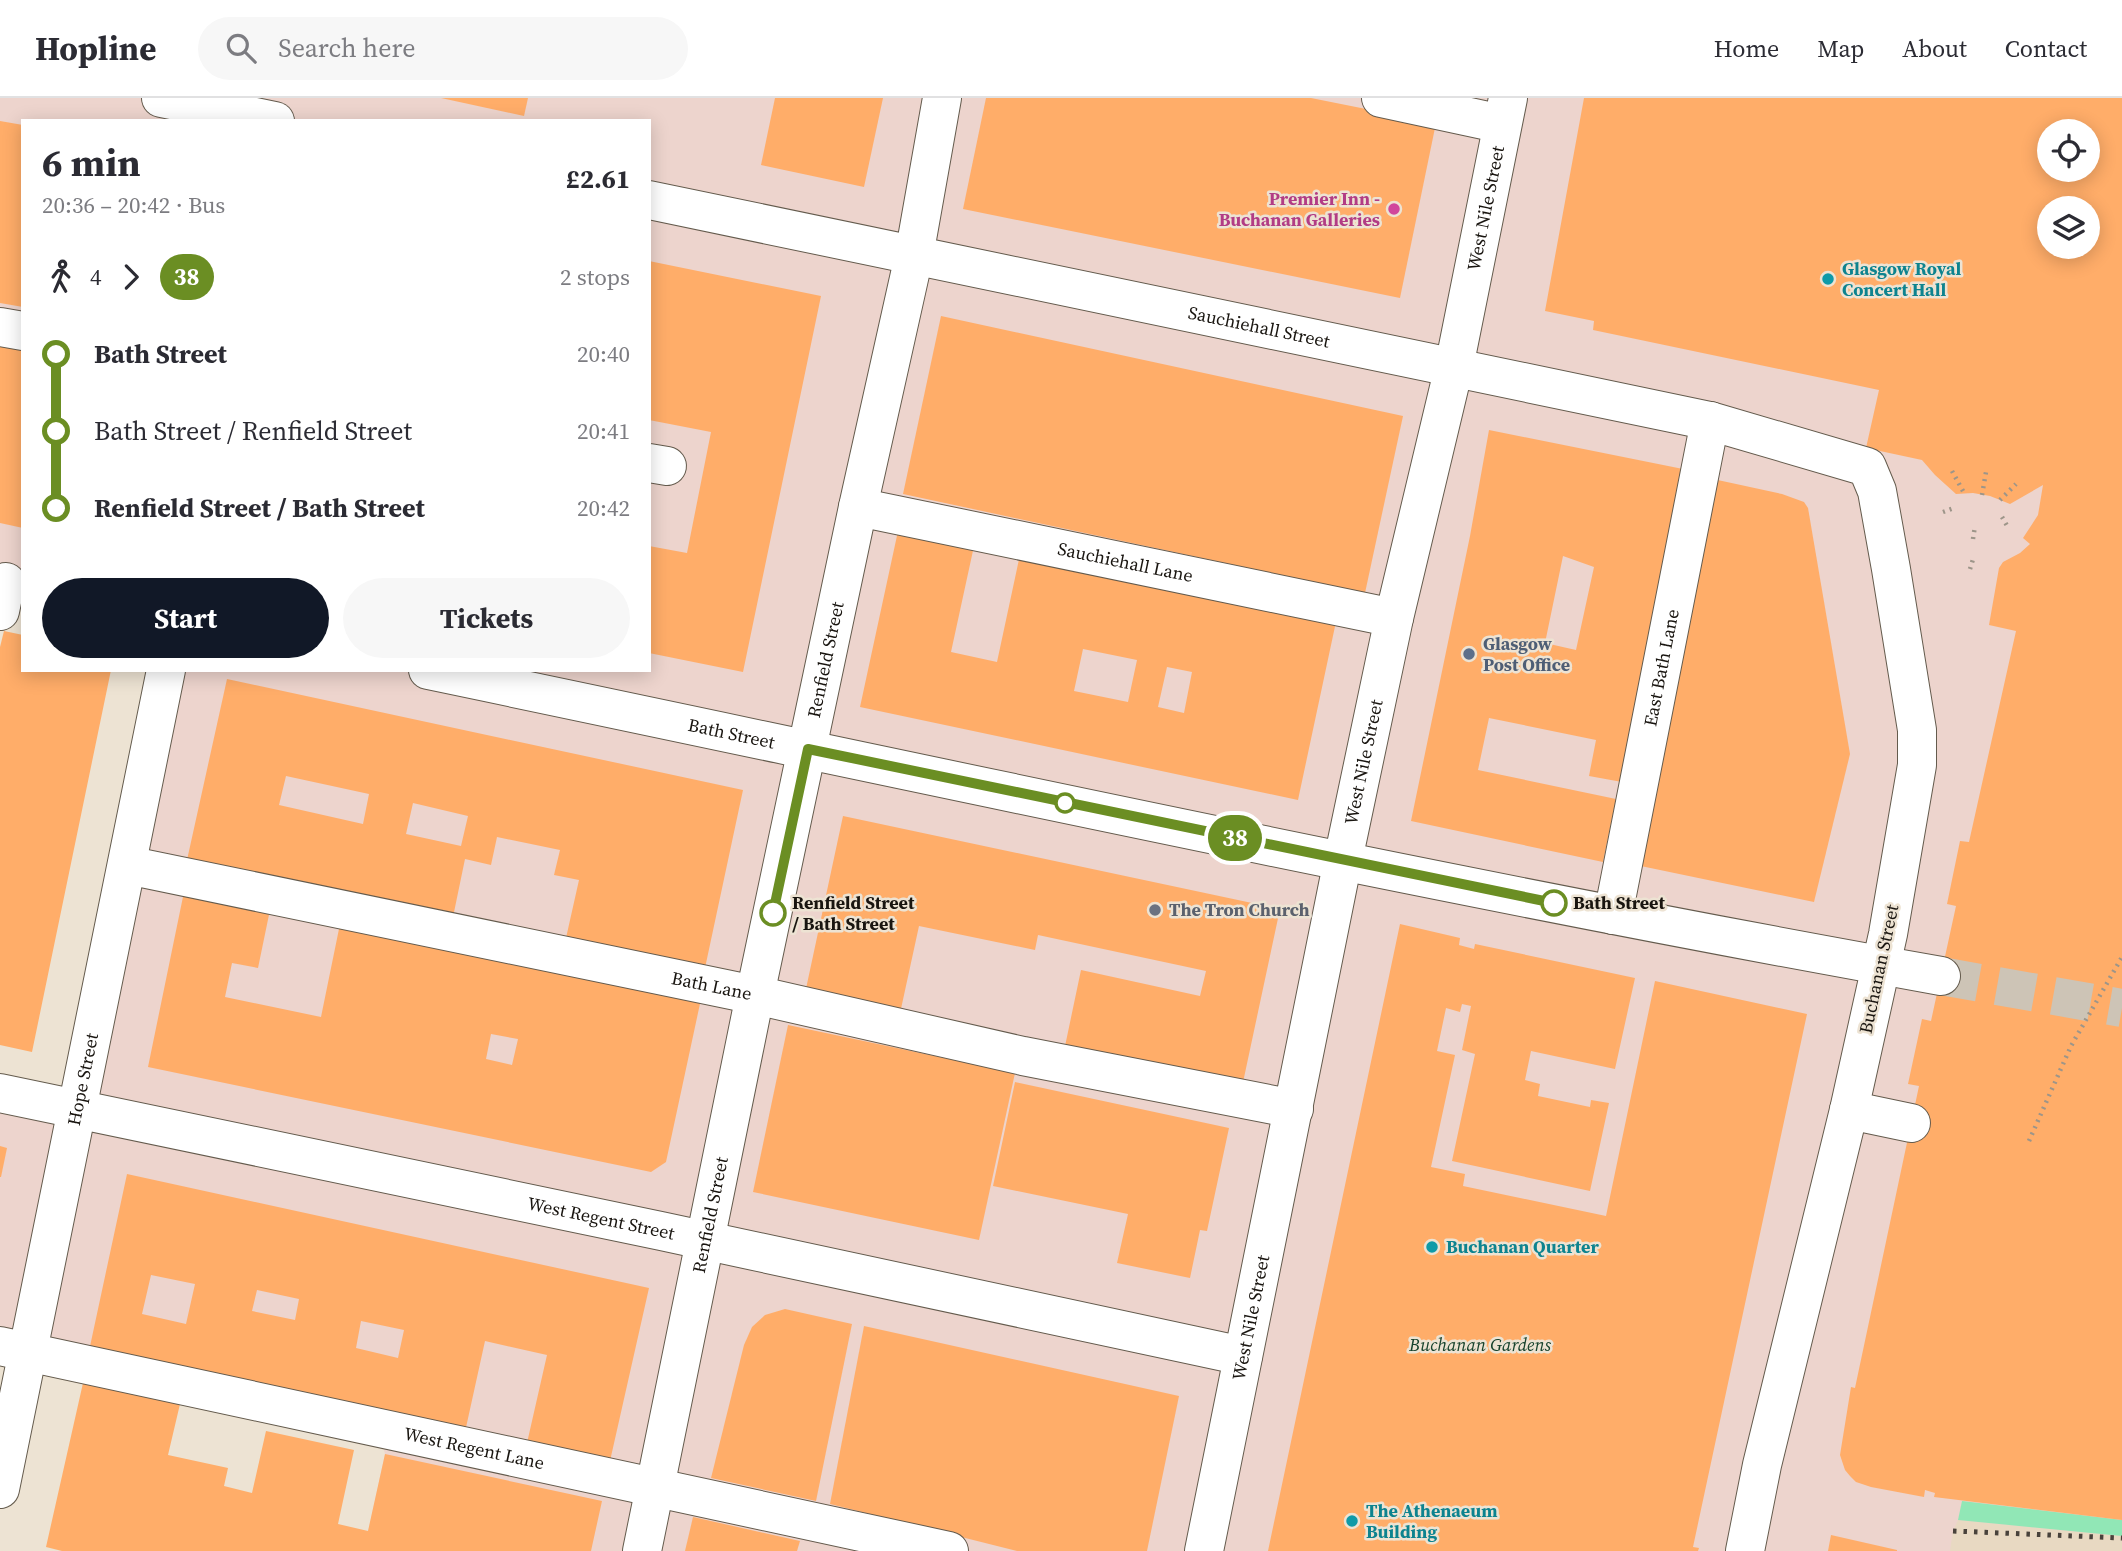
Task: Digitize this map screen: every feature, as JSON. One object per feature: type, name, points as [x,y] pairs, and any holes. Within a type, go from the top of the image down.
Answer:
[{"type":"street","points":[[161,98],[265,119]]},
{"type":"street","points":[[280,119],[285,98]]},
{"type":"street","name":"Renfield Street","points":[[642,1551],[755,995],[914,256],[942,98]]},
{"type":"street","points":[[1381,98],[1505,111]]},
{"type":"street","name":"West Nile Street","points":[[1204,1551],[1343,860],[1394,618],[1454,367],[1505,111]]},
{"type":"street","name":"Sauchiehall Street","points":[[651,200],[1710,421],[1867,467]]},
{"type":"street","points":[[0,327],[21,331]]},
{"type":"street","name":"East Bath Lane","points":[[1613,915],[1710,421]]},
{"type":"street","name":"Buchanan Street","points":[[1745,1551],[1755,1467],[1849,1110],[1882,964],[1917,765],[1917,730],[1877,492],[1867,467]]},
{"type":"street","name":"Sauchiehall Lane","points":[[858,507],[1394,618]]},
{"type":"street","name":"Hope Street","points":[[0,1489],[13,1349],[76,1110],[166,672]]},
{"type":"street","name":"Bath Street","points":[[438,672],[1613,915],[1941,976]]},
{"type":"street","name":"Bath Lane","points":[[127,865],[755,995],[1023,1056],[1294,1109]]},
{"type":"street","name":"West Regent Street","points":[[0,1093],[706,1240],[1244,1356]]},
{"type":"street","points":[[1849,1110],[1910,1123]]},
{"type":"street","name":"West Regent Lane","points":[[13,1349],[949,1551]]},
{"type":"path","points":[[1952,471],[1964,493]]},
{"type":"path","points":[[1982,495],[1986,472]]},
{"type":"path","points":[[2000,500],[2016,484]]},
{"type":"path","points":[[1943,512],[1954,508]]},
{"type":"path","points":[[2002,517],[2009,529]]},
{"type":"path","points":[[1973,539],[1975,526]]},
{"type":"path","points":[[1970,569],[1974,556]]},
{"type":"path","points":[[2029,1140],[2071,1046],[2122,957]]},
{"type":"shaded area","points":[[0,98],[2122,98],[2122,1551],[364,1551],[385,1454],[378,1428],[0,1346],[0,1093],[76,1110],[166,672],[651,672],[651,119],[21,119],[21,585],[0,580]]},
{"type":"shaded area","points":[[1958,1520],[2122,1536],[2122,1551],[1950,1551]]},
{"type":"green space","points":[[1962,1501],[2122,1520],[2122,1536],[1958,1520]]},
{"type":"building","points":[[441,98],[528,98],[524,116]]},
{"type":"building","points":[[775,98],[883,98],[864,187],[761,165]]},
{"type":"building","points":[[986,98],[1311,98],[1436,123],[1400,298],[963,209]]},
{"type":"building","points":[[1584,98],[2122,98],[2122,1520],[1934,1497],[1935,1493],[1925,1490],[1924,1497],[1871,1487],[1856,1482],[1850,1476],[1840,1455],[1851,1387],[1855,1388],[1919,1086],[1908,1084],[1922,1019],[1931,1021],[1956,906],[1947,904],[1960,841],[1969,842],[2016,631],[1989,625],[1999,568],[2003,562],[2030,544],[2023,538],[2038,515],[2043,485],[2010,504],[1990,496],[1956,494],[1922,460],[1866,448],[1879,390],[1593,330],[1594,321],[1545,311]]},
{"type":"building","points":[[0,121],[21,125],[21,307],[0,303]]},
{"type":"building","points":[[651,261],[821,296],[743,672],[651,653],[651,546],[687,553],[711,432],[651,420]]},
{"type":"building","points":[[941,316],[1403,416],[1365,593],[903,494]]},
{"type":"building","points":[[0,345],[21,349],[21,528],[0,523]]},
{"type":"building","points":[[1489,430],[1683,469],[1622,782],[1589,776],[1596,740],[1489,718],[1478,770],[1616,799],[1603,862],[1411,821],[1470,536]],"holes":[[[1563,556],[1594,567],[1576,650],[1545,643]]]},
{"type":"building","points":[[1713,479],[1782,494],[1804,502],[1808,508],[1850,754],[1814,902],[1636,865]]},
{"type":"building","points":[[898,531],[974,546],[951,652],[997,662],[1021,550],[1337,617],[1298,800],[860,707]],"holes":[[[1083,649],[1137,660],[1128,702],[1074,691]],[[1167,667],[1192,672],[1184,713],[1158,707]]]},
{"type":"building","points":[[4,631],[21,635],[21,672],[111,672],[32,1052],[0,1045],[0,647]]},
{"type":"building","points":[[227,679],[743,790],[705,968],[566,938],[579,880],[554,875],[560,850],[497,837],[491,865],[465,859],[453,917],[187,860]],"holes":[[[286,776],[369,794],[363,824],[279,805]],[[413,803],[468,816],[461,846],[406,834]]]},
{"type":"building","points":[[843,816],[1280,909],[1242,1087],[1064,1051],[1081,970],[1200,996],[1206,971],[1038,935],[1035,950],[919,926],[899,1018],[804,998]]},
{"type":"building","points":[[185,887],[271,905],[258,968],[232,963],[225,997],[321,1017],[340,924],[701,999],[666,1162],[651,1172],[148,1067]],"holes":[[[491,1034],[518,1039],[512,1065],[486,1059]]]},
{"type":"building","name":"Buchanan Quarter","points":[[1400,924],[1460,938],[1459,945],[1474,949],[1475,944],[1635,978],[1615,1069],[1531,1051],[1525,1080],[1540,1084],[1538,1096],[1590,1107],[1591,1100],[1609,1103],[1590,1191],[1452,1161],[1475,1054],[1462,1050],[1471,1006],[1462,1004],[1460,1012],[1446,1008],[1437,1051],[1455,1055],[1431,1167],[1465,1174],[1463,1186],[1606,1216],[1655,981],[1807,1014],[1693,1547],[1699,1548],[1698,1551],[1268,1551]]},
{"type":"building","points":[[788,1025],[1015,1073],[979,1240],[753,1192]]},
{"type":"building","points":[[1015,1082],[1229,1128],[1207,1231],[1200,1230],[1190,1278],[1117,1263],[1128,1214],[993,1186]]},
{"type":"building","points":[[0,1146],[7,1148],[1,1177],[0,1177]]},
{"type":"building","points":[[127,1174],[649,1288],[610,1461],[527,1443],[547,1355],[485,1341],[465,1432],[89,1351]],"holes":[[[151,1275],[195,1284],[186,1324],[142,1314]],[[257,1290],[299,1299],[295,1320],[252,1311]],[[361,1321],[404,1330],[398,1358],[356,1348]]]},
{"type":"building","points":[[785,1309],[852,1324],[816,1501],[711,1478],[744,1345],[752,1327],[765,1315]]},
{"type":"building","points":[[864,1326],[1179,1396],[1147,1551],[1017,1551],[830,1504]]},
{"type":"building","points":[[83,1383],[180,1404],[168,1455],[228,1468],[224,1486],[252,1493],[266,1431],[354,1450],[338,1524],[368,1531],[385,1454],[602,1501],[591,1551],[62,1551],[46,1547]]},
{"type":"building","points":[[693,1517],[800,1541],[797,1551],[685,1551]]},
{"type":"building","points":[[1831,1535],[1897,1550],[1897,1551],[1828,1551]]},
{"type":"tunnel","points":[[1941,976],[2122,1008]]},
{"type":"railway","points":[[1953,1531],[2122,1538]]},
{"type":"bus line","name":"38","points":[[773,913],[808,749],[1554,903]]},
{"type":"place","name":"Premier Inn - Buchanan Galleries","points":[[1394,209]]},
{"type":"place","name":"Glasgow Royal Concert Hall","points":[[1828,279]]},
{"type":"place","name":"Glasgow Post Office","points":[[1469,654]]},
{"type":"place","name":"Bath Street","points":[[1554,903]]},
{"type":"place","name":"The Tron Church","points":[[1155,910]]},
{"type":"place","name":"Renfield Street / Bath Street","points":[[773,913]]},
{"type":"place","name":"Buchanan Quarter","points":[[1432,1247]]},
{"type":"place","name":"The Athenaeum Building","points":[[1352,1521]]},
{"type":"park label","name":"Buchanan Gardens","points":[[1480,1345]]}]
